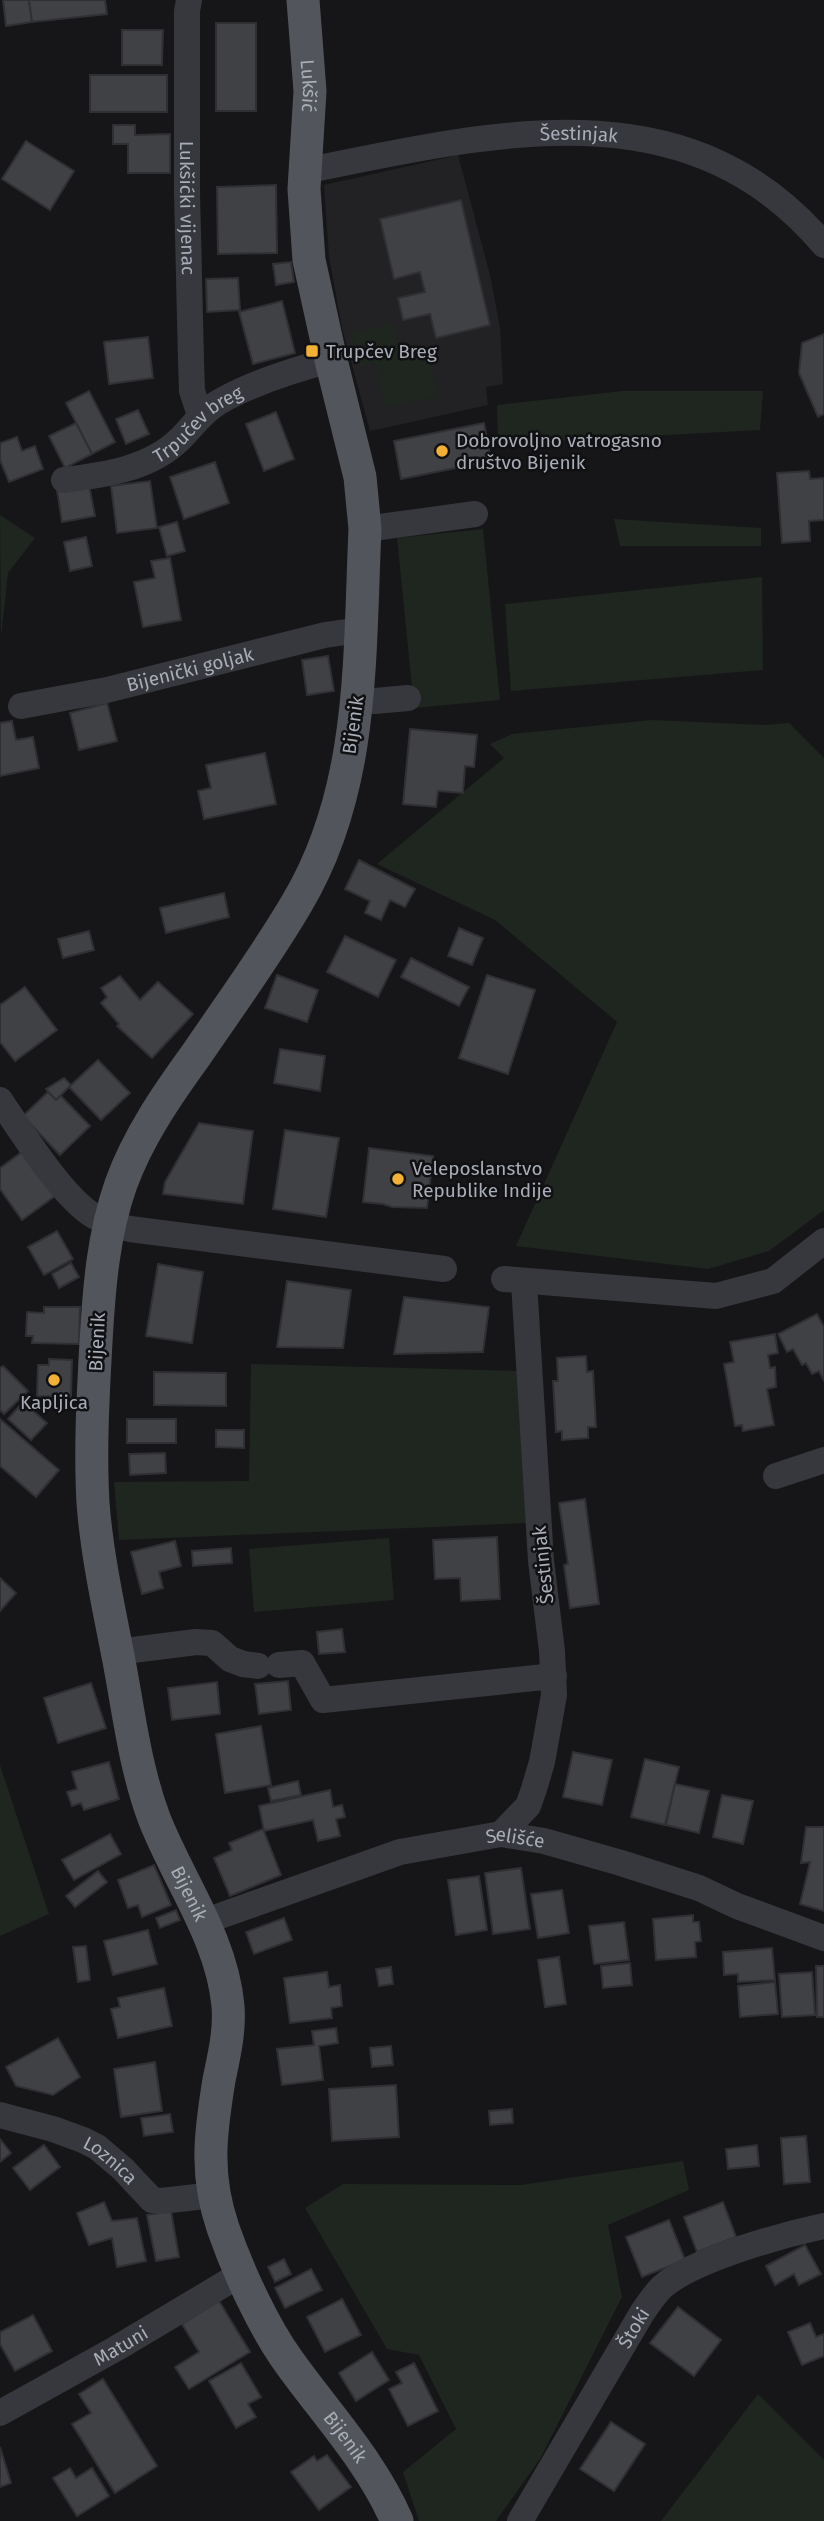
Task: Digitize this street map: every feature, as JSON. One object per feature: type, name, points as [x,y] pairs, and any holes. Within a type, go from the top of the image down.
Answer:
[{"type":"main road","name":"Lukšić","points":[[303,0],[310,91],[304,171]]},
{"type":"main road","name":"Bijenik","points":[[304,171],[309,260],[360,477],[365,529],[356,723],[330,836],[300,899],[164,1100],[122,1182],[110,1223],[101,1272],[91,1441],[94,1508],[130,1727],[155,1821],[220,1966],[228,2008],[226,2043],[212,2120],[210,2172],[223,2228],[241,2274],[286,2358],[339,2426],[386,2496],[397,2521]]},
{"type":"street","name":"Lukšićki vijenac","points":[[189,0],[187,167],[192,380],[195,404],[200,415]]},
{"type":"street","name":"Šestinjak","points":[[304,171],[455,143],[534,134],[558,132],[648,140],[682,147],[744,175],[809,228],[824,245]]},
{"type":"street","name":"Trpučev breg","points":[[64,480],[128,468],[155,458],[180,439],[200,415],[235,394],[331,360]]},
{"type":"street","points":[[365,529],[475,513]]},
{"type":"street","name":"Bijenički goljak","points":[[21,706],[120,687],[325,635],[360,630]]},
{"type":"street","points":[[358,700],[408,698]]},
{"type":"street","points":[[0,1100],[32,1147],[79,1204],[110,1223],[130,1229],[444,1269]]},
{"type":"street","name":"Šestinjak","points":[[501,1834],[528,1806],[542,1762],[554,1695],[514,1280],[716,1296],[773,1280],[824,1241]]},
{"type":"street","points":[[776,1476],[824,1460]]},
{"type":"street","points":[[117,1652],[196,1642],[212,1643],[230,1659],[243,1664],[302,1663],[323,1700],[554,1676]]},
{"type":"street","name":"Selišće","points":[[202,1922],[400,1853],[501,1834],[544,1841],[699,1888],[737,1906],[824,1938]]},
{"type":"street","name":"Loznica","points":[[0,2115],[52,2129],[97,2147],[123,2169],[152,2200],[161,2202],[214,2195]]},
{"type":"street","name":"Štoki","points":[[520,2521],[625,2341],[662,2287],[696,2267],[728,2254],[824,2226]]},
{"type":"street","name":"Matuni","points":[[0,2413],[117,2348],[241,2274]]},
{"type":"shaded area","points":[[458,155],[490,275],[500,328],[503,384],[486,387],[488,405],[370,431],[342,328],[329,257],[324,185]]},
{"type":"shaded area","points":[[393,323],[400,351],[426,346],[438,396],[386,408],[375,363],[360,367],[352,333]]},
{"type":"shaded area","points":[[623,391],[763,391],[760,430],[498,444],[497,405]]},
{"type":"shaded area","points":[[0,515],[35,538],[8,573],[1,637]]},
{"type":"shaded area","points":[[614,519],[761,528],[761,546],[620,546]]},
{"type":"shaded area","points":[[483,529],[500,700],[414,708],[397,538]]},
{"type":"shaded area","points":[[762,577],[763,670],[511,691],[505,604]]},
{"type":"shaded area","points":[[652,720],[764,725],[789,723],[824,758],[824,1210],[769,1251],[708,1269],[516,1246],[617,1022],[495,920],[377,864],[504,758],[490,744],[512,734]]},
{"type":"shaded area","points":[[251,1364],[517,1371],[529,1523],[119,1540],[114,1482],[249,1481]]},
{"type":"shaded area","points":[[389,1538],[394,1600],[254,1612],[249,1549]]},
{"type":"shaded area","points":[[0,1765],[49,1914],[0,1936]]},
{"type":"shaded area","points":[[683,2161],[689,2190],[608,2225],[622,2297],[540,2459],[496,2521],[419,2521],[403,2472],[456,2429],[419,2355],[387,2349],[305,2208],[343,2184],[521,2185]]},
{"type":"shaded area","points":[[758,2394],[824,2460],[824,2521],[661,2521]]},
{"type":"building","points":[[3,0],[29,0],[32,22],[6,26]]},
{"type":"building","points":[[29,0],[105,0],[107,14],[32,22]]},
{"type":"building","points":[[216,23],[256,23],[256,111],[216,111]]},
{"type":"building","points":[[122,30],[163,30],[162,65],[122,65]]},
{"type":"building","points":[[90,75],[167,75],[167,112],[90,112]]},
{"type":"building","points":[[113,125],[135,125],[135,135],[170,134],[170,173],[128,173],[128,144],[113,144]]},
{"type":"building","points":[[26,141],[74,171],[50,210],[2,179]]},
{"type":"building","points":[[276,185],[277,253],[218,254],[217,187]]},
{"type":"building","points":[[461,200],[490,325],[436,338],[430,314],[403,320],[398,298],[425,292],[420,272],[394,279],[380,219]]},
{"type":"building","points":[[291,262],[294,282],[276,285],[273,264]]},
{"type":"building","points":[[238,278],[240,310],[207,312],[206,279]]},
{"type":"building","points":[[282,301],[295,353],[253,364],[239,312]]},
{"type":"building","points":[[824,334],[824,414],[818,417],[799,373],[802,343]]},
{"type":"building","points":[[148,337],[153,378],[109,384],[104,342]]},
{"type":"building","points":[[89,391],[115,442],[92,454],[66,403]]},
{"type":"building","points":[[138,410],[149,434],[126,444],[116,419]]},
{"type":"building","points":[[276,412],[294,459],[264,471],[246,424]]},
{"type":"building","points":[[76,423],[92,454],[65,468],[49,436]]},
{"type":"building","name":"Dobrovoljno vatrogasno društvo Bijenik","points":[[484,423],[491,461],[401,479],[394,441]]},
{"type":"building","points":[[17,437],[22,451],[35,446],[43,469],[9,482],[0,460],[0,443]]},
{"type":"building","points":[[215,462],[229,503],[184,519],[170,477]]},
{"type":"building","points":[[809,471],[810,479],[824,478],[824,520],[809,521],[810,541],[782,543],[777,473]]},
{"type":"building","points":[[150,481],[157,528],[117,533],[111,486]]},
{"type":"building","points":[[89,485],[95,516],[62,522],[57,490]]},
{"type":"building","points":[[177,522],[185,551],[167,556],[159,527]]},
{"type":"building","points":[[86,537],[92,566],[70,571],[64,542]]},
{"type":"building","points":[[170,558],[181,620],[143,627],[134,582],[155,578],[151,561]]},
{"type":"building","points":[[328,656],[334,691],[307,695],[302,660]]},
{"type":"building","points":[[107,703],[117,741],[79,750],[70,713]]},
{"type":"building","points":[[12,721],[16,740],[33,737],[39,768],[0,776],[0,723]]},
{"type":"building","points":[[410,729],[477,735],[474,767],[465,766],[463,793],[438,791],[436,807],[403,804]]},
{"type":"building","points":[[265,753],[276,804],[204,819],[198,791],[211,788],[206,765]]},
{"type":"building","points":[[359,860],[415,889],[405,907],[390,900],[381,920],[365,913],[370,901],[345,889]]},
{"type":"building","points":[[224,893],[229,917],[166,933],[160,908]]},
{"type":"building","points":[[459,928],[483,938],[472,965],[448,956]]},
{"type":"building","points":[[89,931],[94,950],[63,958],[58,939]]},
{"type":"building","points":[[345,936],[396,960],[378,997],[327,972]]},
{"type":"building","points":[[411,958],[469,987],[459,1006],[401,977]]},
{"type":"building","points":[[277,975],[318,990],[307,1022],[265,1008]]},
{"type":"building","points":[[487,975],[535,990],[508,1074],[459,1058]]},
{"type":"building","points":[[120,976],[140,1000],[158,982],[193,1014],[152,1058],[117,1026],[119,1024],[101,1003],[107,997],[101,988]]},
{"type":"building","points":[[25,987],[57,1030],[15,1061],[0,1042],[0,1005]]},
{"type":"building","points":[[280,1049],[325,1056],[320,1091],[274,1083]]},
{"type":"building","points":[[98,1060],[130,1093],[101,1120],[69,1087]]},
{"type":"building","points":[[64,1078],[71,1085],[56,1100],[46,1089]]},
{"type":"building","points":[[48,1092],[56,1100],[61,1096],[90,1126],[60,1155],[23,1116]]},
{"type":"building","points":[[199,1123],[253,1131],[243,1204],[163,1194],[165,1182]]},
{"type":"building","points":[[285,1130],[339,1138],[326,1217],[273,1209]]},
{"type":"building","name":"Veleposlanstvo Republike Indije","points":[[369,1148],[433,1156],[427,1208],[392,1207],[363,1202]]},
{"type":"building","points":[[22,1152],[55,1196],[22,1220],[0,1189],[0,1168]]},
{"type":"building","points":[[57,1231],[73,1259],[44,1275],[28,1247]]},
{"type":"building","points":[[71,1263],[79,1277],[59,1288],[52,1274]]},
{"type":"building","points":[[158,1264],[203,1272],[192,1343],[146,1336]]},
{"type":"building","points":[[287,1281],[351,1290],[343,1348],[277,1347]]},
{"type":"building","points":[[404,1297],[489,1307],[483,1352],[394,1354]]},
{"type":"building","points":[[44,1307],[80,1307],[79,1344],[32,1343],[33,1336],[26,1336],[27,1312],[44,1313]]},
{"type":"building","points":[[817,1314],[824,1327],[824,1381],[819,1371],[812,1374],[806,1363],[802,1365],[793,1349],[787,1352],[778,1334]]},
{"type":"building","points":[[775,1334],[778,1353],[768,1355],[770,1368],[775,1367],[776,1387],[767,1389],[774,1425],[743,1431],[742,1425],[735,1426],[724,1364],[734,1362],[730,1342]]},
{"type":"building","points":[[586,1356],[587,1372],[593,1371],[596,1427],[588,1427],[588,1438],[562,1440],[562,1431],[556,1432],[553,1381],[558,1381],[557,1358]]},
{"type":"building","name":"Kapljica","points":[[49,1359],[72,1360],[71,1397],[37,1396],[38,1365],[49,1365]]},
{"type":"building","points":[[3,1366],[28,1391],[4,1414],[0,1410],[0,1368]]},
{"type":"building","points":[[154,1372],[226,1373],[226,1406],[154,1405]]},
{"type":"building","points":[[23,1402],[47,1423],[31,1440],[8,1419]]},
{"type":"building","points":[[0,1419],[59,1470],[36,1497],[0,1466]]},
{"type":"building","points":[[127,1419],[176,1419],[176,1443],[127,1443]]},
{"type":"building","points":[[216,1430],[244,1430],[244,1448],[216,1447]]},
{"type":"building","points":[[165,1453],[166,1473],[130,1475],[129,1454]]},
{"type":"building","points":[[585,1499],[599,1604],[570,1608],[564,1565],[568,1564],[559,1503]]},
{"type":"building","points":[[497,1537],[500,1599],[461,1601],[460,1578],[435,1579],[433,1540]]},
{"type":"building","points":[[175,1541],[181,1566],[159,1572],[163,1588],[142,1594],[131,1552]]},
{"type":"building","points":[[231,1548],[232,1563],[193,1566],[192,1551]]},
{"type":"building","points":[[0,1578],[16,1593],[0,1611]]},
{"type":"building","points":[[342,1629],[345,1652],[319,1654],[317,1632]]},
{"type":"building","points":[[288,1681],[291,1710],[259,1714],[255,1684]]},
{"type":"building","points":[[217,1682],[220,1714],[172,1720],[168,1688]]},
{"type":"building","points":[[91,1683],[106,1728],[58,1743],[44,1698]]},
{"type":"building","points":[[261,1726],[271,1785],[225,1793],[216,1734]]},
{"type":"building","points":[[573,1752],[612,1760],[602,1805],[563,1797]]},
{"type":"building","points":[[645,1759],[679,1767],[665,1825],[631,1817]]},
{"type":"building","points":[[109,1762],[119,1799],[84,1810],[81,1803],[72,1806],[67,1792],[77,1789],[72,1772]]},
{"type":"building","points":[[298,1781],[301,1795],[271,1801],[268,1788]]},
{"type":"building","points":[[675,1784],[709,1791],[699,1833],[666,1825]]},
{"type":"building","points":[[330,1790],[333,1807],[342,1805],[345,1817],[336,1819],[340,1836],[318,1841],[313,1820],[264,1831],[259,1806]]},
{"type":"building","points":[[722,1795],[753,1801],[743,1844],[713,1837]]},
{"type":"building","points":[[806,1827],[824,1827],[824,1911],[800,1904],[810,1862],[801,1863]]},
{"type":"building","points":[[263,1829],[281,1875],[230,1896],[214,1858],[232,1850],[229,1843]]},
{"type":"building","points":[[110,1834],[121,1854],[74,1880],[62,1860]]},
{"type":"building","points":[[154,1865],[171,1905],[142,1917],[138,1905],[128,1908],[118,1880]]},
{"type":"building","points":[[521,1868],[530,1929],[493,1934],[485,1873]]},
{"type":"building","points":[[98,1871],[107,1882],[75,1907],[66,1896]]},
{"type":"building","points":[[479,1876],[487,1930],[456,1935],[448,1880]]},
{"type":"building","points":[[562,1890],[569,1933],[538,1938],[531,1894]]},
{"type":"building","points":[[176,1910],[180,1920],[160,1928],[156,1918]]},
{"type":"building","points":[[693,1915],[693,1922],[699,1922],[701,1941],[695,1942],[696,1957],[656,1960],[653,1919]]},
{"type":"building","points":[[284,1918],[292,1940],[254,1954],[246,1932]]},
{"type":"building","points":[[624,1922],[629,1960],[594,1964],[589,1926]]},
{"type":"building","points":[[148,1930],[157,1964],[113,1975],[104,1941]]},
{"type":"building","points":[[86,1946],[90,1980],[78,1982],[73,1947]]},
{"type":"building","points":[[772,1948],[775,1980],[738,1982],[738,1974],[724,1975],[723,1952]]},
{"type":"building","points":[[559,1957],[566,2004],[545,2007],[538,1960]]},
{"type":"building","points":[[630,1963],[632,1985],[603,1988],[601,1966]]},
{"type":"building","points":[[816,1966],[824,1966],[824,2017],[817,2017]]},
{"type":"building","points":[[391,1967],[393,1984],[379,1986],[376,1969]]},
{"type":"building","points":[[327,1972],[329,1987],[340,1985],[342,2006],[331,2008],[332,2018],[290,2023],[284,1978]]},
{"type":"building","points":[[812,1972],[815,2015],[782,2017],[779,1974]]},
{"type":"building","points":[[775,1982],[778,2014],[740,2017],[738,1986]]},
{"type":"building","points":[[164,1988],[172,2026],[118,2038],[111,2009],[120,2007],[118,1998]]},
{"type":"building","points":[[336,2028],[338,2043],[319,2046],[323,2080],[282,2085],[277,2049],[314,2045],[312,2031]]},
{"type":"building","points":[[58,2038],[80,2077],[53,2095],[16,2086],[6,2067]]},
{"type":"building","points":[[391,2046],[393,2065],[372,2067],[370,2048]]},
{"type":"building","points":[[155,2062],[162,2111],[121,2117],[114,2069]]},
{"type":"building","points":[[396,2085],[399,2137],[332,2141],[329,2089]]},
{"type":"building","points":[[512,2109],[513,2123],[490,2125],[489,2111]]},
{"type":"building","points":[[170,2114],[173,2132],[144,2136],[141,2118]]},
{"type":"building","points":[[806,2136],[810,2182],[784,2184],[781,2138]]},
{"type":"building","points":[[0,2139],[11,2153],[0,2162]]},
{"type":"building","points":[[44,2145],[60,2167],[30,2190],[13,2168]]},
{"type":"building","points":[[757,2145],[759,2166],[728,2169],[726,2149]]},
{"type":"building","points":[[104,2202],[112,2221],[137,2218],[146,2261],[117,2267],[112,2238],[89,2245],[77,2213]]},
{"type":"building","points":[[723,2202],[736,2237],[697,2252],[684,2217]]},
{"type":"building","points":[[171,2211],[179,2257],[156,2261],[147,2215]]},
{"type":"building","points":[[669,2220],[685,2260],[642,2277],[626,2237]]},
{"type":"building","points":[[805,2245],[821,2274],[799,2285],[794,2274],[775,2285],[766,2266]]},
{"type":"building","points":[[284,2259],[291,2274],[275,2282],[268,2267]]},
{"type":"building","points":[[311,2269],[322,2290],[285,2308],[275,2288]]},
{"type":"building","points":[[342,2299],[361,2335],[325,2352],[307,2317]]},
{"type":"building","points":[[219,2301],[250,2352],[189,2389],[175,2367],[199,2352],[182,2324]]},
{"type":"building","points":[[678,2307],[721,2340],[694,2376],[650,2343]]},
{"type":"building","points":[[33,2315],[52,2351],[15,2371],[0,2344],[0,2332]]},
{"type":"building","points":[[810,2323],[816,2337],[824,2334],[824,2356],[802,2365],[788,2332]]},
{"type":"building","points":[[372,2352],[389,2380],[356,2401],[339,2373]]},
{"type":"building","points":[[241,2363],[261,2397],[248,2404],[256,2417],[236,2428],[209,2381]]},
{"type":"building","points":[[414,2363],[438,2411],[408,2426],[389,2389],[402,2383],[396,2372]]},
{"type":"building","points":[[103,2379],[157,2466],[115,2493],[72,2424],[91,2413],[79,2394]]},
{"type":"building","points":[[611,2422],[645,2444],[614,2491],[580,2469]]},
{"type":"building","points":[[0,2447],[11,2483],[0,2487]]},
{"type":"building","points":[[327,2455],[351,2487],[319,2510],[291,2472],[314,2456],[317,2461]]},
{"type":"building","points":[[70,2468],[76,2478],[92,2468],[109,2496],[77,2516],[53,2478]]},
{"type":"place","name":"Trupčev Breg","points":[[312,351]]},
{"type":"place","name":"Dobrovoljno vatrogasno društvo Bijenik","points":[[442,451]]},
{"type":"place","name":"Veleposlanstvo Republike Indije","points":[[398,1179]]},
{"type":"place","name":"Kapljica","points":[[54,1380]]}]
